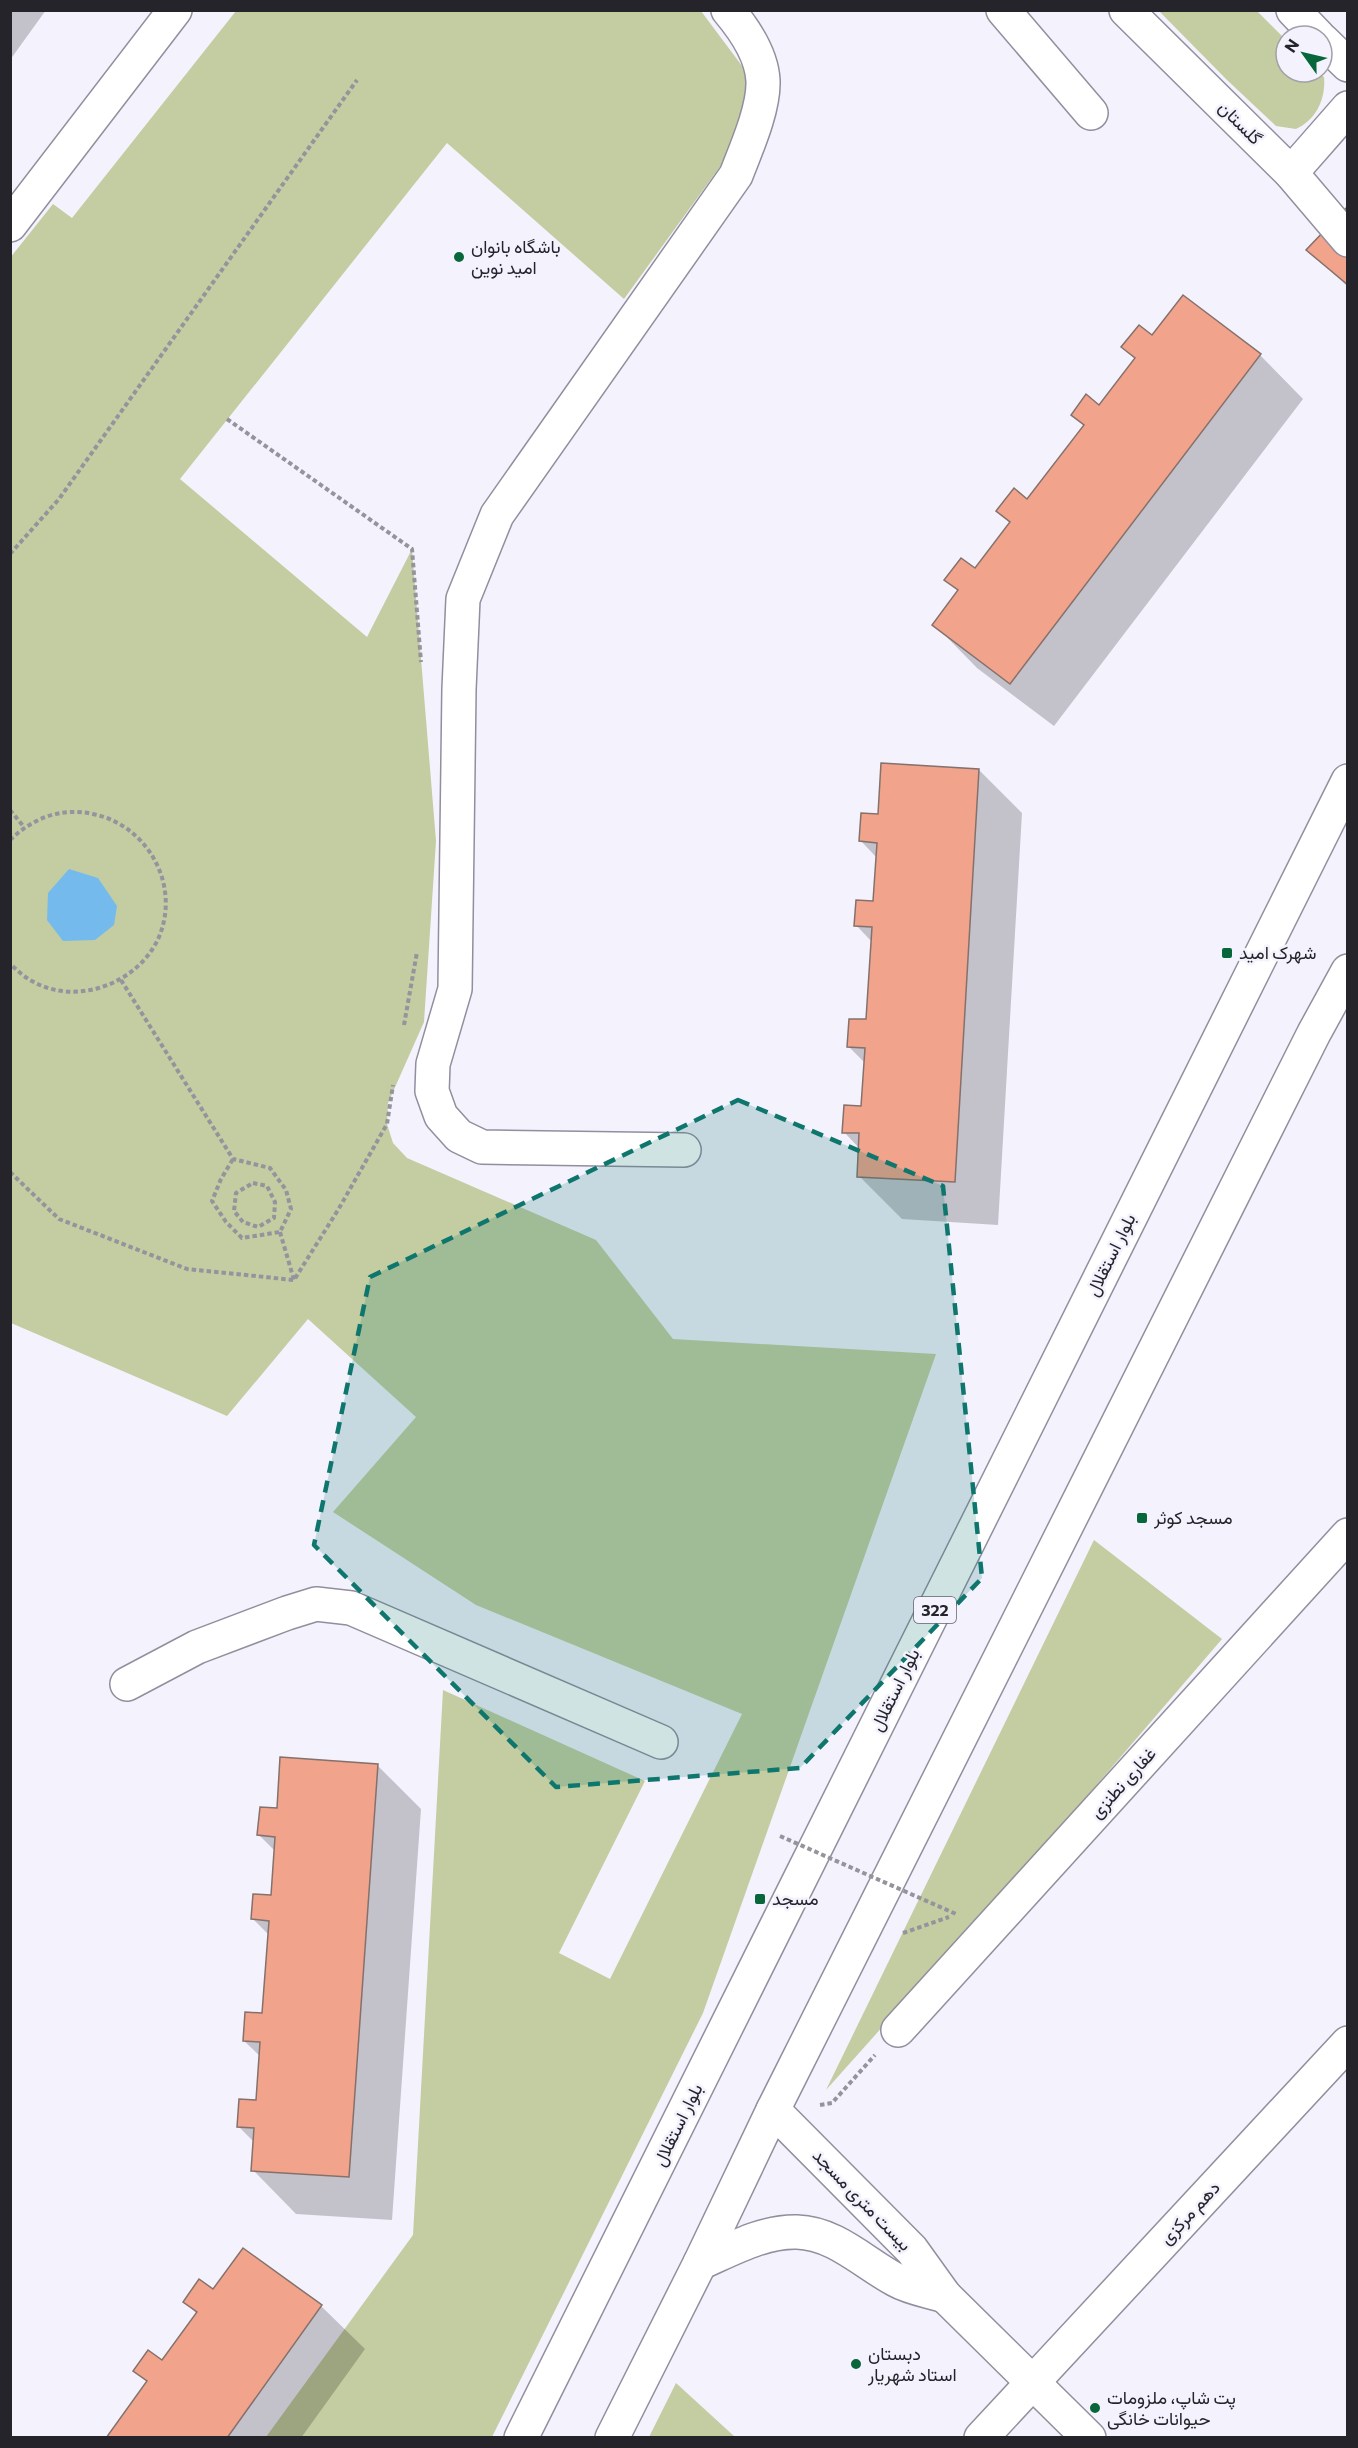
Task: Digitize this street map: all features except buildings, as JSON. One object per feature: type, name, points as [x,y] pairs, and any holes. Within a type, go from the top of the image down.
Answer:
[{"type":"main road","points":[[10,225],[175,10]]},
{"type":"main road","points":[[684,1150],[482,1147],[459,1136],[441,1116],[432,1091],[433,1064],[455,989],[459,689],[463,599],[497,515],[736,175],[755,126],[763,81],[754,47],[728,10]]},
{"type":"main road","points":[[1003,10],[1092,113]]},
{"type":"main road","name":"گلستان","points":[[1126,10],[1291,173],[1347,240]]},
{"type":"main road","points":[[1293,10],[1306,24]]},
{"type":"main road","points":[[1334,52],[1347,65]]},
{"type":"main road","points":[[1291,173],[1347,108]]},
{"type":"main road","name":"بلوار استقلال","points":[[521,2438],[1347,781]]},
{"type":"main road","points":[[612,2438],[700,2263],[773,2110],[1347,971]]},
{"type":"main road","name":"غفاری نطنزی","points":[[897,2030],[1347,1535]]},
{"type":"main road","points":[[127,1684],[197,1647],[316,1604],[351,1608],[662,1742]]},
{"type":"main road","name":"دهم مرکزی","points":[[981,2438],[1347,2043]]},
{"type":"main road","name":"بیست متری مسجد","points":[[773,2110],[912,2250],[945,2296],[1089,2438]]},
{"type":"main road","name":"بیست متری مسجد","points":[[700,2263],[757,2238],[797,2232],[825,2238],[863,2257],[897,2280],[945,2296]]},
{"type":"path","points":[[10,554],[59,500],[357,80]]},
{"type":"path","points":[[227,419],[412,549],[422,666]]},
{"type":"path","points":[[10,810],[24,827]]},
{"type":"path","points":[[10,840],[24,827],[50,814],[79,811],[107,816],[132,831],[152,852],[163,879],[165,908],[159,936],[143,961],[121,980],[93,991],[62,991],[33,982],[10,964]]},
{"type":"path","points":[[403,1029],[417,947]]},
{"type":"path","points":[[121,980],[233,1159],[270,1168],[286,1190],[291,1209],[280,1232],[294,1280]]},
{"type":"path","points":[[294,1280],[338,1210],[387,1124],[395,1077]]},
{"type":"path","points":[[233,1159],[212,1201],[226,1222],[242,1238],[280,1232]]},
{"type":"path","points":[[10,1172],[59,1219],[187,1269],[294,1280]]},
{"type":"path","points":[[253,1183],[267,1186],[275,1202],[274,1218],[258,1227],[243,1222],[234,1211],[236,1193],[253,1183]]},
{"type":"path","points":[[780,1836],[956,1914]]},
{"type":"path","points":[[773,2110],[832,2103],[897,2030]]},
{"type":"highlighted area","points":[[738,1100],[943,1186],[982,1578],[800,1768],[556,1787],[314,1545],[370,1277]]},
{"type":"green space","points":[[236,11],[701,11],[745,70],[745,105],[732,150],[624,299],[447,143],[180,479],[367,637],[412,549],[436,841],[424,1022],[388,1103],[387,1124],[393,1143],[407,1158],[596,1240],[673,1339],[936,1354],[703,2013],[492,2437],[266,2437],[413,2235],[443,1690],[645,1781],[559,1953],[610,1979],[742,1714],[476,1605],[333,1512],[416,1417],[308,1319],[227,1416],[11,1323],[10,258],[53,204],[72,218]]},
{"type":"green space","points":[[1159,11],[1257,11],[1274,28],[1274,84],[1324,85],[1318,108],[1309,120],[1296,129],[1276,126]]},
{"type":"green space","points":[[1094,1540],[1222,1639],[1045,1845],[826,2090]]},
{"type":"green space","points":[[676,2383],[735,2437],[649,2437]]},
{"type":"water","points":[[69,869],[98,878],[117,906],[114,925],[95,940],[63,941],[47,920],[48,893]]},
{"type":"place","name":"باشگاه بانوان امید نوین","points":[[459,257]]},
{"type":"place","name":"شهرک امید","points":[[1227,953]]},
{"type":"place","name":"مسجد کوثر","points":[[1142,1518]]},
{"type":"place","name":"مسجد","points":[[760,1899]]},
{"type":"place","name":"دبستان استاد شهریار","points":[[856,2364]]},
{"type":"place","name":"پت شاپ، ملزومات حیوانات خانگی","points":[[1095,2408]]}]
